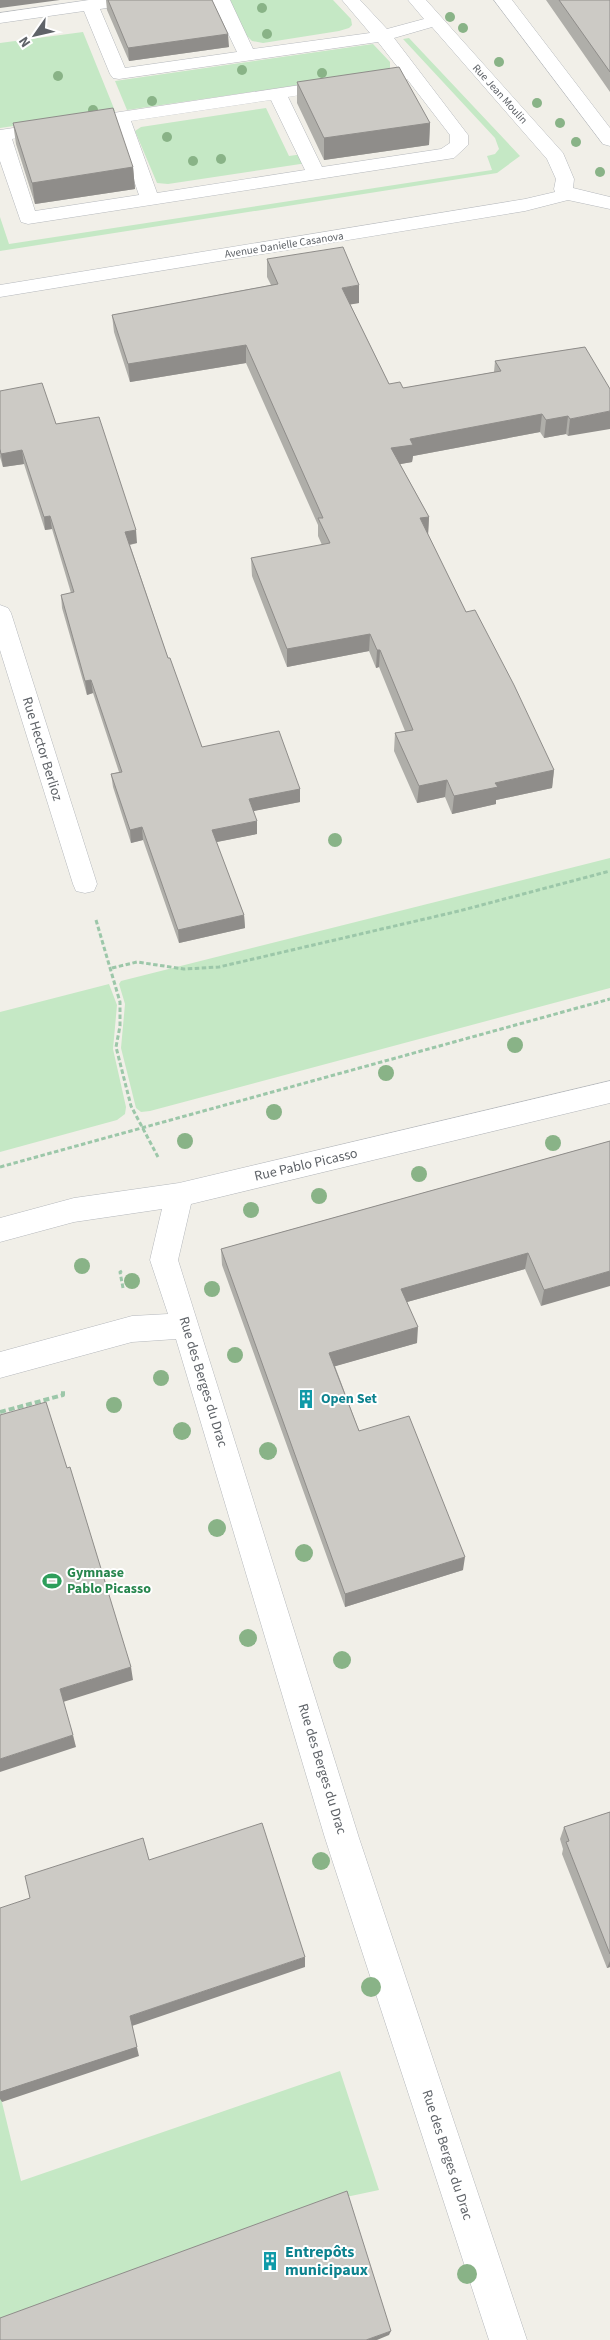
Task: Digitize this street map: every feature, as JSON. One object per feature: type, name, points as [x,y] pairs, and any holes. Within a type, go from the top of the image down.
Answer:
[{"type":"street","points":[[0,18],[128,0]]},
{"type":"street","points":[[221,0],[247,55]]},
{"type":"street","points":[[351,0],[392,33],[412,73],[459,135],[460,145],[448,154],[28,218],[1,135],[412,73]]},
{"type":"street","points":[[419,2],[444,0]]},
{"type":"street","points":[[503,0],[610,140]]},
{"type":"street","name":"Rue Jean Moulin","points":[[419,2],[556,157],[565,179],[563,189],[568,194]]},
{"type":"street","points":[[90,5],[119,74],[392,33],[435,20]]},
{"type":"street","points":[[277,93],[316,174]]},
{"type":"street","points":[[121,117],[150,200]]},
{"type":"street","points":[[568,194],[610,204]]},
{"type":"street","name":"Avenue Danielle Casanova","points":[[0,291],[525,205],[568,194]]},
{"type":"street","name":"Rue Hector Berlioz","points":[[0,613],[85,884]]},
{"type":"street","name":"Rue Pablo Picasso","points":[[0,1230],[74,1210],[179,1195],[610,1092]]},
{"type":"street","name":"Rue des Berges du Drac","points":[[179,1195],[164,1260],[186,1326],[342,1838],[508,2340]]},
{"type":"street","points":[[0,1365],[132,1329],[186,1326]]},
{"type":"path","points":[[112,968],[137,962],[184,968],[220,966],[459,910],[610,871]]},
{"type":"path","points":[[85,884],[112,968],[120,1002],[120,1026],[116,1047],[131,1106],[142,1130],[179,1195]]},
{"type":"path","points":[[0,1167],[142,1130],[610,999]]},
{"type":"green space","points":[[230,0],[333,0],[351,19],[352,25],[339,31],[263,43],[252,41],[244,33]]},
{"type":"green space","points":[[83,32],[115,111],[0,128],[0,43]]},
{"type":"green space","points":[[409,38],[520,156],[497,173],[0,251],[0,217],[9,244],[492,170],[487,156],[495,154],[499,149],[495,138],[403,39]]},
{"type":"green space","points":[[373,44],[390,62],[390,69],[382,73],[127,110],[115,81]]},
{"type":"green space","points":[[266,108],[289,156],[303,154],[307,163],[168,184],[157,183],[135,131],[141,127]]},
{"type":"green space","points":[[610,858],[610,988],[150,1111],[141,1112],[136,1108],[121,1048],[125,1004],[119,984],[121,981]]},
{"type":"green space","points":[[109,984],[117,1005],[113,1049],[126,1107],[125,1114],[117,1120],[0,1152],[0,1012]]},
{"type":"green space","points":[[340,2071],[379,2190],[346,2197],[0,2325],[0,2094],[21,2181]]},
{"type":"building","points":[[108,0],[212,0],[228,34],[128,48]]},
{"type":"building","points":[[559,0],[610,0],[610,72]]},
{"type":"building","points":[[399,67],[430,123],[324,138],[297,82]]},
{"type":"building","points":[[113,108],[133,167],[32,183],[13,123]]},
{"type":"building","points":[[343,247],[359,285],[342,288],[389,384],[400,382],[403,388],[501,371],[495,361],[585,347],[610,389],[610,411],[570,419],[568,416],[546,420],[542,414],[410,439],[413,445],[391,448],[429,517],[420,518],[466,612],[475,610],[514,685],[554,770],[495,783],[498,787],[454,796],[447,780],[419,786],[395,733],[413,730],[380,650],[377,650],[370,634],[287,649],[251,558],[330,543],[318,518],[323,518],[246,345],[128,364],[112,315],[278,284],[267,259]]},
{"type":"building","points":[[42,383],[56,424],[99,417],[136,530],[125,532],[168,658],[170,658],[202,747],[279,731],[300,789],[249,799],[257,821],[212,830],[244,915],[178,930],[142,827],[130,830],[111,774],[122,772],[91,680],[85,681],[61,595],[74,592],[50,516],[44,517],[22,450],[1,454],[0,449],[0,391]]},
{"type":"building","name":"Open Set","points":[[610,1141],[610,1271],[544,1290],[528,1253],[401,1289],[418,1327],[329,1353],[359,1431],[409,1416],[465,1557],[345,1594],[221,1249]]},
{"type":"building","name":"Gymnase Pablo Picasso","points":[[46,1402],[67,1468],[70,1467],[131,1667],[60,1689],[73,1735],[0,1759],[0,1415]]},
{"type":"building","points":[[610,1812],[610,1954],[566,1842],[569,1841],[564,1827]]},
{"type":"building","points":[[262,1823],[305,1957],[130,2016],[137,2047],[0,2092],[0,1908],[30,1898],[25,1876],[143,1838],[149,1860]]},
{"type":"building","name":"Entrepôts municipaux","points":[[347,2191],[391,2331],[366,2340],[0,2340],[0,2318]]},
{"type":"place","name":"Open Set","points":[[306,1399]]},
{"type":"place","name":"Gymnase Pablo Picasso","points":[[52,1581]]},
{"type":"place","name":"Entrepôts municipaux","points":[[270,2261]]}]
